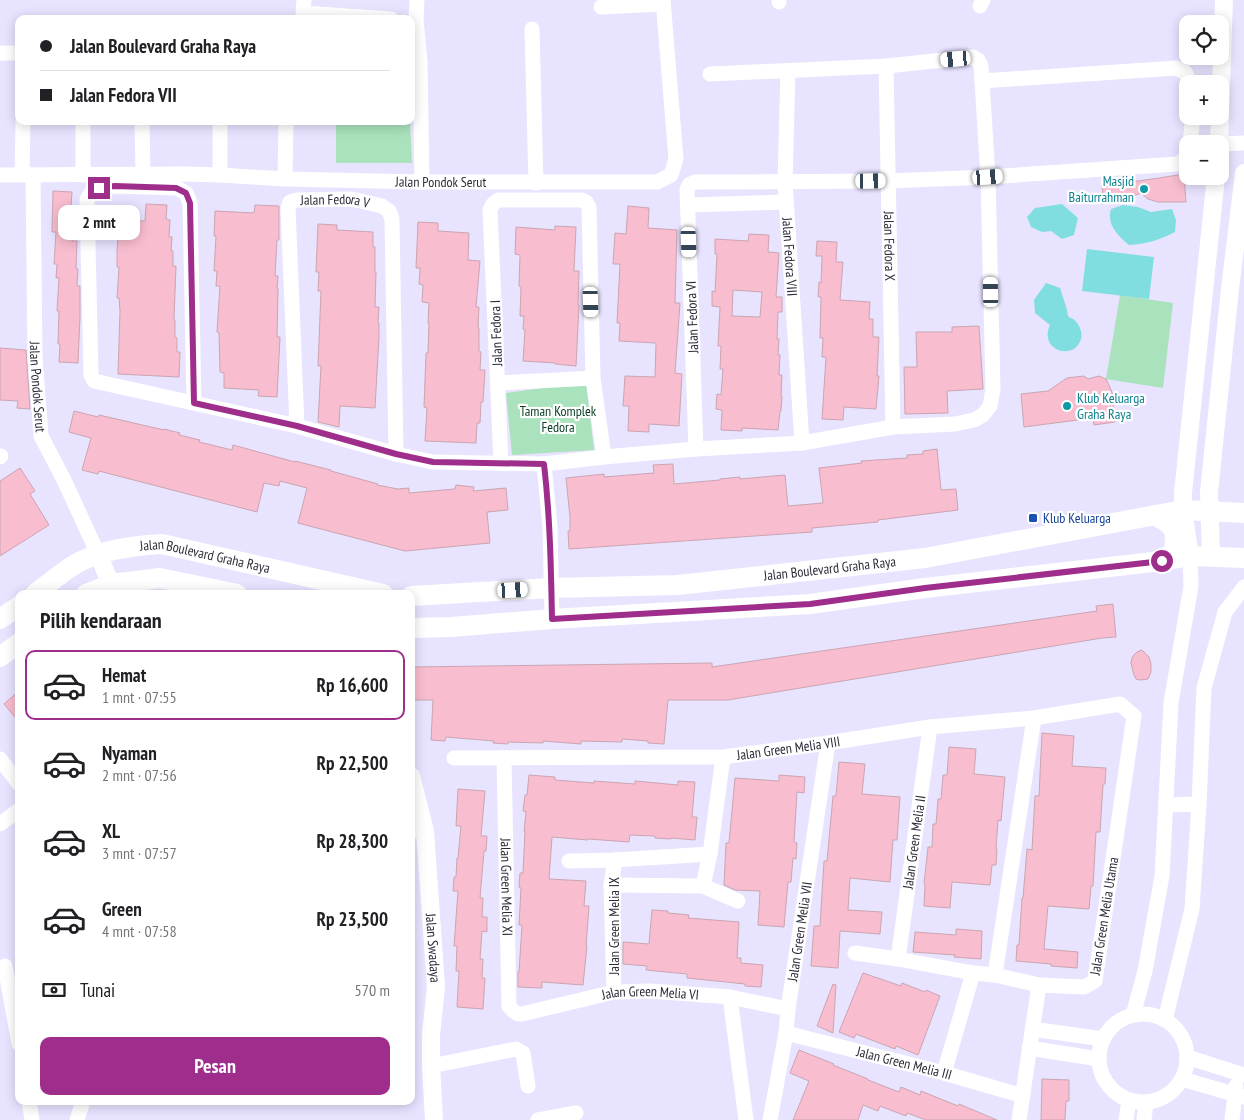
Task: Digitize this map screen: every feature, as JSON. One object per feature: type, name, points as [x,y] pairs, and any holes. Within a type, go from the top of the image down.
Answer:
[{"type":"main road","name":"Jalan Boulevard Graha Raya","points":[[415,596],[551,588],[678,585],[925,558],[1183,510],[1244,513]]},
{"type":"main road","points":[[1154,515],[1168,522],[1176,535],[1174,550],[1162,561]]},
{"type":"main road","name":"Jalan Boulevard Graha Raya","points":[[40,590],[71,567],[98,554],[135,546],[162,544],[365,590]]},
{"type":"main road","points":[[415,628],[810,604],[1190,556],[1244,558]]},
{"type":"main road","name":"Jalan Boulevard Graha Raya","points":[[96,590],[111,584],[160,578],[218,590]]},
{"type":"main road","points":[[0,619],[15,609]]},
{"type":"main road","points":[[0,657],[15,647]]},
{"type":"street","points":[[304,0],[303,13],[332,15]]},
{"type":"street","points":[[414,15],[417,0]]},
{"type":"street","points":[[1220,135],[1224,0]]},
{"type":"street","points":[[601,7],[663,2]]},
{"type":"street","name":"Jalan Pondok Serut","points":[[0,175],[220,174],[285,179],[422,182],[657,182],[671,176],[676,159],[663,2]]},
{"type":"street","points":[[532,28],[536,183]]},
{"type":"street","points":[[415,31],[420,62],[422,182]]},
{"type":"street","points":[[194,403],[190,203],[186,193],[176,188],[115,186],[92,191],[87,200],[91,376],[94,381],[297,426],[396,454],[433,462],[544,464],[696,449],[802,443],[893,427],[955,424],[974,420],[983,415],[990,406],[993,389],[988,177],[982,81],[978,60],[973,57],[886,66],[710,74]]},
{"type":"street","name":"Jalan Fedora X","points":[[886,66],[893,427]]},
{"type":"street","points":[[982,81],[1176,68],[1185,72],[1186,75]]},
{"type":"street","name":"Jalan Fedora VIII","points":[[788,71],[785,182],[802,443]]},
{"type":"street","points":[[23,125],[28,175]]},
{"type":"street","points":[[83,125],[84,175]]},
{"type":"street","points":[[142,125],[143,174]]},
{"type":"street","points":[[220,125],[220,174]]},
{"type":"street","points":[[285,179],[286,125]]},
{"type":"street","points":[[1229,144],[1244,143]]},
{"type":"street","points":[[785,182],[888,181],[988,177],[1179,163]]},
{"type":"street","points":[[1211,556],[1209,492],[1244,173]]},
{"type":"street","name":"Jalan Pondok Serut","points":[[28,175],[35,357],[41,436],[64,480],[111,584]]},
{"type":"street","name":"Jalan Fedora VI","points":[[696,449],[687,189],[695,182],[785,182]]},
{"type":"street","points":[[1133,1015],[1144,971],[1162,876],[1171,703],[1191,586],[1190,556],[1183,510],[1183,493],[1215,185]]},
{"type":"street","name":"Jalan Fedora V","points":[[297,426],[288,208],[290,202],[296,200],[352,199],[382,206],[389,211],[392,219],[396,454]]},
{"type":"street","name":"Jalan Fedora I","points":[[501,464],[490,210],[492,204],[498,200],[582,200],[589,207],[593,378]]},
{"type":"street","points":[[688,205],[786,202]]},
{"type":"street","points":[[498,383],[593,378],[604,457]]},
{"type":"street","points":[[544,464],[549,512],[552,619]]},
{"type":"street","points":[[1165,1020],[1192,909],[1204,688],[1225,612],[1244,587]]},
{"type":"street","name":"Jalan Green Melia VIII","points":[[454,758],[723,757],[930,727],[1034,718],[1120,704]]},
{"type":"street","name":"Jalan Green Melia Utama","points":[[855,953],[898,959],[973,974],[995,975],[1039,985],[1084,988],[1095,981],[1134,716],[1120,704]]},
{"type":"street","points":[[995,975],[1034,718]]},
{"type":"street","name":"Jalan Green Melia II","points":[[898,959],[930,727]]},
{"type":"street","name":"Jalan Green Melia VII","points":[[770,1120],[786,1033],[828,743]]},
{"type":"street","points":[[703,886],[710,854],[723,757]]},
{"type":"street","points":[[0,759],[15,779]]},
{"type":"street","name":"Jalan Green Melia XI","points":[[504,759],[509,1006],[514,1012]]},
{"type":"street","points":[[1166,805],[1199,804]]},
{"type":"street","name":"Jalan Swadaya","points":[[415,807],[436,987],[431,1035],[434,1120]]},
{"type":"street","points":[[0,824],[15,813]]},
{"type":"street","points":[[569,861],[710,854]]},
{"type":"street","name":"Jalan Green Melia IX","points":[[614,992],[611,885],[615,860]]},
{"type":"street","points":[[611,885],[703,886],[738,902]]},
{"type":"street","points":[[3,962],[15,982]]},
{"type":"street","points":[[3,962],[15,1024]]},
{"type":"street","points":[[944,1074],[973,974]]},
{"type":"street","points":[[1019,1120],[1039,985]]},
{"type":"street","name":"Jalan Green Melia VI","points":[[514,1012],[522,1014],[614,992],[650,991],[730,997],[788,1010]]},
{"type":"street","points":[[730,997],[746,1120]]},
{"type":"street","points":[[1144,1014],[1165,1020],[1174,1027],[1186,1046],[1186,1069],[1182,1079],[1168,1096],[1158,1101],[1146,1103],[1129,1101],[1107,1085],[1101,1072],[1099,1059],[1103,1039],[1115,1024],[1133,1015],[1144,1014]]},
{"type":"street","points":[[1032,1029],[1103,1039]]},
{"type":"street","name":"Jalan Green Melia III","points":[[786,1033],[1022,1096]]},
{"type":"street","points":[[1029,1048],[1099,1059]]},
{"type":"street","points":[[431,1066],[516,1049],[522,1053],[528,1086]]},
{"type":"street","points":[[1187,1057],[1241,1075],[1239,1096],[1232,1120]]},
{"type":"street","points":[[1182,1079],[1239,1096]]},
{"type":"street","points":[[1126,1120],[1129,1101]]},
{"type":"street","points":[[1144,1120],[1146,1103]]},
{"type":"street","points":[[30,1105],[32,1120]]},
{"type":"street","points":[[77,1120],[82,1105]]},
{"type":"street","points":[[538,1120],[576,1113]]},
{"type":"green space","points":[[336,125],[410,125],[412,163],[336,163]]},
{"type":"green space","points":[[1120,295],[1173,303],[1163,388],[1106,379]]},
{"type":"green space","name":"Taman Komplek Fedora","points":[[586,382],[594,450],[512,455],[506,393]]},
{"type":"shaded area","points":[[1062,204],[1078,218],[1074,235],[1062,239],[1051,231],[1042,232],[1031,227],[1027,217],[1035,208]]},
{"type":"shaded area","points":[[1123,205],[1138,207],[1151,212],[1172,209],[1176,220],[1175,232],[1153,241],[1129,245],[1117,234],[1110,220],[1111,209]]},
{"type":"shaded area","points":[[1087,249],[1154,257],[1149,299],[1082,291]]},
{"type":"shaded area","points":[[1046,283],[1060,288],[1068,316],[1080,328],[1081,339],[1072,350],[1058,350],[1053,346],[1049,341],[1048,334],[1050,325],[1035,313],[1034,300]]},
{"type":"building","name":"Masjid Baiturrahman","points":[[1179,175],[1179,185],[1185,185],[1186,202],[1158,202],[1148,199],[1141,193],[1122,200],[1103,197],[1102,186]]},
{"type":"building","points":[[53,191],[72,192],[71,207],[74,207],[72,241],[77,241],[77,286],[80,286],[78,363],[59,362],[59,311],[57,311],[59,278],[56,278],[57,264],[54,264],[56,232],[52,232]]},
{"type":"building","points":[[146,204],[167,205],[166,219],[170,220],[169,237],[172,237],[173,266],[176,266],[174,320],[177,352],[180,352],[179,377],[118,374],[120,311],[119,298],[117,298],[119,267],[117,267],[117,251],[119,220],[145,221]]},
{"type":"building","points":[[255,205],[279,206],[279,240],[277,240],[275,276],[278,276],[277,337],[280,337],[277,397],[258,396],[259,390],[224,388],[224,373],[220,372],[219,333],[217,332],[220,286],[216,286],[217,271],[214,271],[215,211],[254,213]]},
{"type":"building","points":[[628,206],[649,208],[648,228],[677,230],[675,303],[680,303],[675,373],[682,374],[679,426],[649,424],[649,432],[628,431],[629,406],[623,406],[625,376],[655,377],[656,343],[619,341],[620,323],[617,323],[620,264],[613,264],[615,233],[626,234]]},
{"type":"building","points":[[418,222],[438,223],[438,231],[469,233],[468,260],[480,261],[476,307],[479,307],[480,370],[485,370],[483,402],[481,402],[480,423],[477,423],[476,443],[425,441],[427,408],[424,407],[429,303],[422,302],[423,285],[419,284],[420,268],[416,268]]},
{"type":"building","points":[[318,224],[337,225],[337,230],[373,232],[373,247],[375,247],[375,307],[379,307],[379,337],[375,408],[340,406],[339,427],[318,422],[321,366],[318,366],[321,291],[318,291],[319,272],[316,272]]},
{"type":"building","points":[[555,226],[576,227],[574,271],[579,271],[579,305],[576,366],[523,361],[525,330],[523,329],[524,316],[520,316],[520,255],[515,254],[516,227],[555,230]]},
{"type":"building","points":[[749,234],[769,235],[768,252],[779,253],[776,297],[782,297],[782,312],[778,312],[777,339],[779,339],[779,375],[782,375],[782,396],[778,430],[742,428],[742,431],[721,430],[722,410],[716,409],[717,394],[721,395],[723,369],[720,369],[721,346],[718,346],[720,307],[712,306],[712,291],[715,292],[717,254],[715,254],[715,239],[748,241]],"holes":[[[733,290],[762,292],[760,317],[732,316]]]},
{"type":"building","points":[[817,241],[837,242],[836,262],[843,262],[840,300],[870,302],[869,319],[873,319],[873,337],[879,337],[877,376],[879,376],[876,409],[844,407],[843,420],[822,419],[826,357],[822,357],[823,338],[820,338],[821,297],[818,297],[819,282],[821,283],[822,256],[816,256]]},
{"type":"building","points":[[979,326],[983,389],[947,391],[948,413],[905,414],[904,367],[917,367],[916,332],[952,332],[952,327]]},
{"type":"building","points":[[0,348],[26,350],[30,409],[17,408],[18,401],[0,400]]},
{"type":"building","name":"Klub Keluarga Graha Raya","points":[[1084,376],[1088,379],[1099,376],[1106,379],[1112,392],[1115,422],[1094,425],[1093,418],[1024,427],[1021,394],[1048,391],[1067,378]]},
{"type":"building","points":[[74,411],[164,429],[200,440],[199,442],[232,450],[233,445],[331,470],[377,485],[398,489],[409,488],[409,493],[455,489],[456,485],[474,487],[473,491],[506,488],[508,510],[487,512],[490,543],[405,551],[298,523],[307,488],[280,481],[279,486],[264,483],[257,512],[99,471],[98,474],[82,470],[91,438],[69,432]]},
{"type":"building","points":[[937,449],[941,490],[956,489],[958,510],[878,520],[878,522],[812,528],[812,532],[569,549],[568,531],[570,531],[570,517],[566,478],[604,474],[604,477],[654,473],[653,465],[673,464],[674,484],[740,477],[740,479],[785,475],[788,506],[823,503],[819,468],[862,463],[861,461],[907,458],[907,455],[923,454],[923,451]]},
{"type":"building","points":[[20,468],[35,491],[30,494],[49,525],[0,556],[0,481]]},
{"type":"building","points":[[1113,604],[1116,637],[728,700],[668,700],[664,744],[622,739],[622,742],[581,741],[581,744],[543,741],[543,743],[508,742],[508,744],[446,737],[445,741],[431,740],[433,700],[415,700],[415,667],[712,663],[712,667],[1097,611],[1096,606]]},
{"type":"building","points":[[1142,650],[1149,657],[1151,672],[1148,679],[1140,680],[1136,679],[1131,663],[1134,655]]},
{"type":"building","points":[[15,694],[15,717],[4,704]]},
{"type":"building","points":[[1042,733],[1074,736],[1072,766],[1106,768],[1100,832],[1096,832],[1093,886],[1091,886],[1089,909],[1048,906],[1044,949],[1078,952],[1077,968],[1016,961],[1027,849],[1032,850],[1035,796],[1039,796]]},
{"type":"building","points":[[949,747],[976,749],[974,774],[1005,777],[1001,821],[998,820],[996,865],[992,865],[990,885],[952,882],[950,908],[924,906],[928,847],[932,847],[933,824],[936,824],[938,799],[941,799],[943,775],[947,775]]},
{"type":"building","points":[[839,762],[865,764],[862,794],[900,797],[897,840],[893,840],[890,882],[850,878],[848,910],[882,912],[880,934],[840,931],[838,968],[811,966],[814,926],[820,926],[824,861],[827,861],[833,796],[836,796]]},
{"type":"building","points":[[529,775],[555,777],[555,780],[594,783],[594,781],[635,784],[635,781],[678,785],[678,781],[695,782],[692,817],[697,817],[695,840],[630,835],[629,842],[552,837],[549,879],[586,881],[584,906],[589,906],[583,985],[542,982],[542,988],[518,987],[522,925],[519,925],[521,888],[519,887],[520,873],[523,873],[526,812],[523,811]]},
{"type":"building","points":[[779,775],[805,777],[804,793],[797,792],[794,842],[797,843],[796,859],[793,858],[791,882],[788,882],[784,927],[758,925],[760,891],[735,890],[724,885],[726,843],[729,843],[735,778],[779,781]]},
{"type":"building","points":[[458,789],[485,791],[481,836],[487,836],[480,898],[483,898],[482,917],[487,917],[487,932],[482,931],[480,959],[483,959],[482,978],[485,978],[483,1009],[457,1007],[459,971],[456,971],[457,946],[454,946],[458,891],[453,891],[461,826],[456,826]]},
{"type":"building","points":[[652,910],[689,915],[688,918],[739,922],[737,958],[741,958],[741,963],[763,965],[761,987],[687,978],[687,974],[646,970],[647,966],[623,964],[623,942],[649,944]]},
{"type":"building","points":[[956,929],[982,931],[981,959],[913,952],[915,932],[956,935]]},
{"type":"building","points":[[863,973],[901,986],[902,983],[925,992],[926,990],[940,996],[918,1055],[896,1046],[895,1049],[856,1034],[854,1038],[839,1032]]},
{"type":"building","points":[[833,984],[836,985],[833,1033],[817,1026]]},
{"type":"building","points":[[799,1050],[899,1092],[901,1087],[920,1095],[921,1091],[997,1120],[926,1120],[907,1113],[906,1116],[880,1106],[878,1111],[863,1105],[858,1120],[793,1120],[809,1081],[790,1073]]},
{"type":"building","points":[[1042,1079],[1069,1080],[1069,1101],[1066,1101],[1065,1120],[1041,1120]]},
{"type":"place","name":"Masjid Baiturrahman","points":[[1144,189]]},
{"type":"place","name":"Klub Keluarga Graha Raya","points":[[1067,406]]},
{"type":"place","name":"Klub Keluarga","points":[[1033,518]]},
{"type":"route","points":[[99,188],[115,186],[176,188],[186,193],[190,203],[194,403],[297,426],[396,454],[433,462],[544,464],[550,527],[552,619],[810,604],[925,588],[1162,561]]}]
